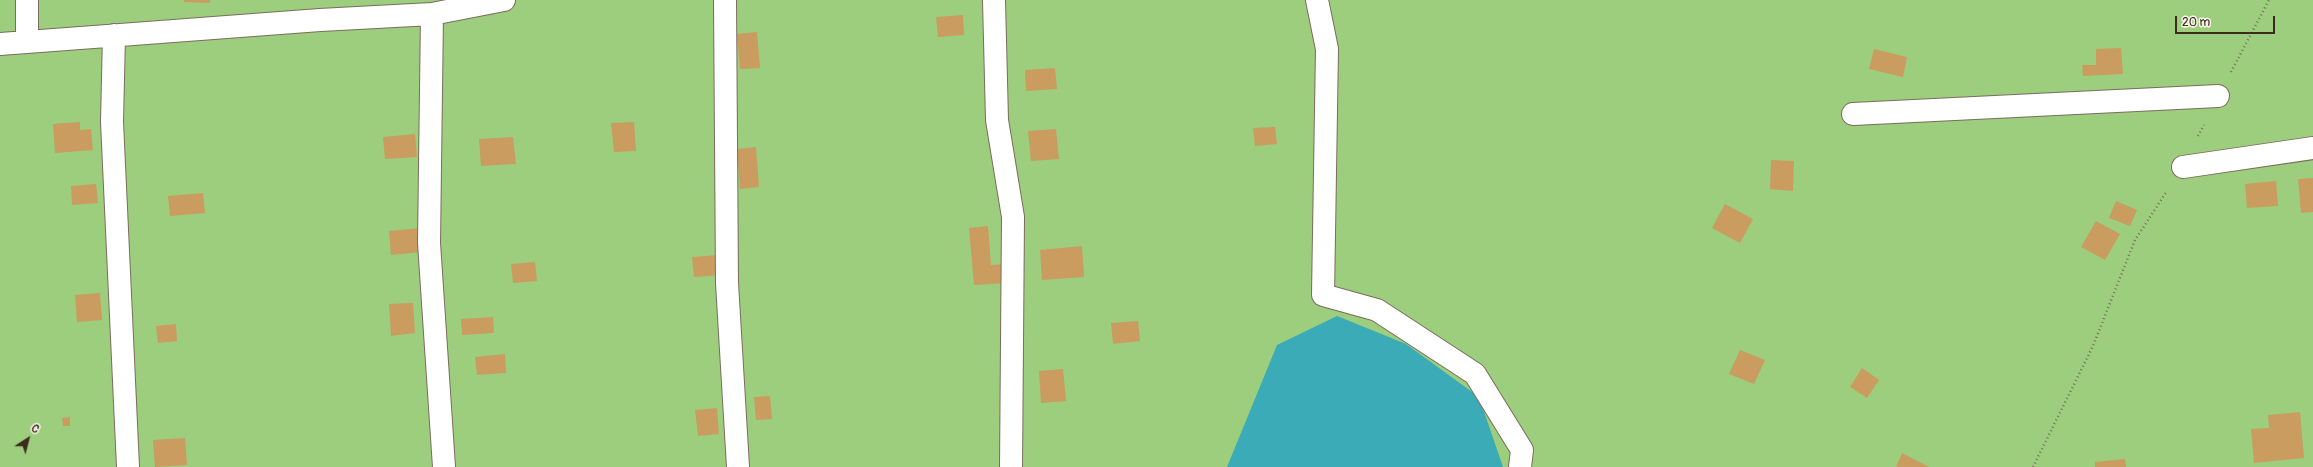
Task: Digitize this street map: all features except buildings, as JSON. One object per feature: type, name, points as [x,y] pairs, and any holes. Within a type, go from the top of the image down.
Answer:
[{"type":"lane","points":[[27,0],[27,41]]},
{"type":"lane","points":[[0,44],[432,14],[504,0]]},
{"type":"lane","points":[[725,0],[727,283],[738,467]]},
{"type":"lane","points":[[994,0],[996,120],[1013,218],[1011,467]]},
{"type":"lane","points":[[1317,0],[1327,49],[1322,295],[1377,310],[1475,374],[1522,450],[1520,467]]},
{"type":"lane","points":[[432,14],[429,243],[444,467]]},
{"type":"lane","points":[[114,35],[112,122],[128,467]]},
{"type":"lane","points":[[1853,114],[2218,96]]},
{"type":"lane","points":[[2183,167],[2313,148]]},
{"type":"path","points":[[2032,467],[2093,346],[2135,240],[2183,167],[2268,0]]},
{"type":"green space","points":[[0,0],[2313,0],[2313,467],[0,467]]},
{"type":"water","points":[[1337,316],[1406,344],[1479,397],[1503,467],[1227,467],[1277,345]]}]
